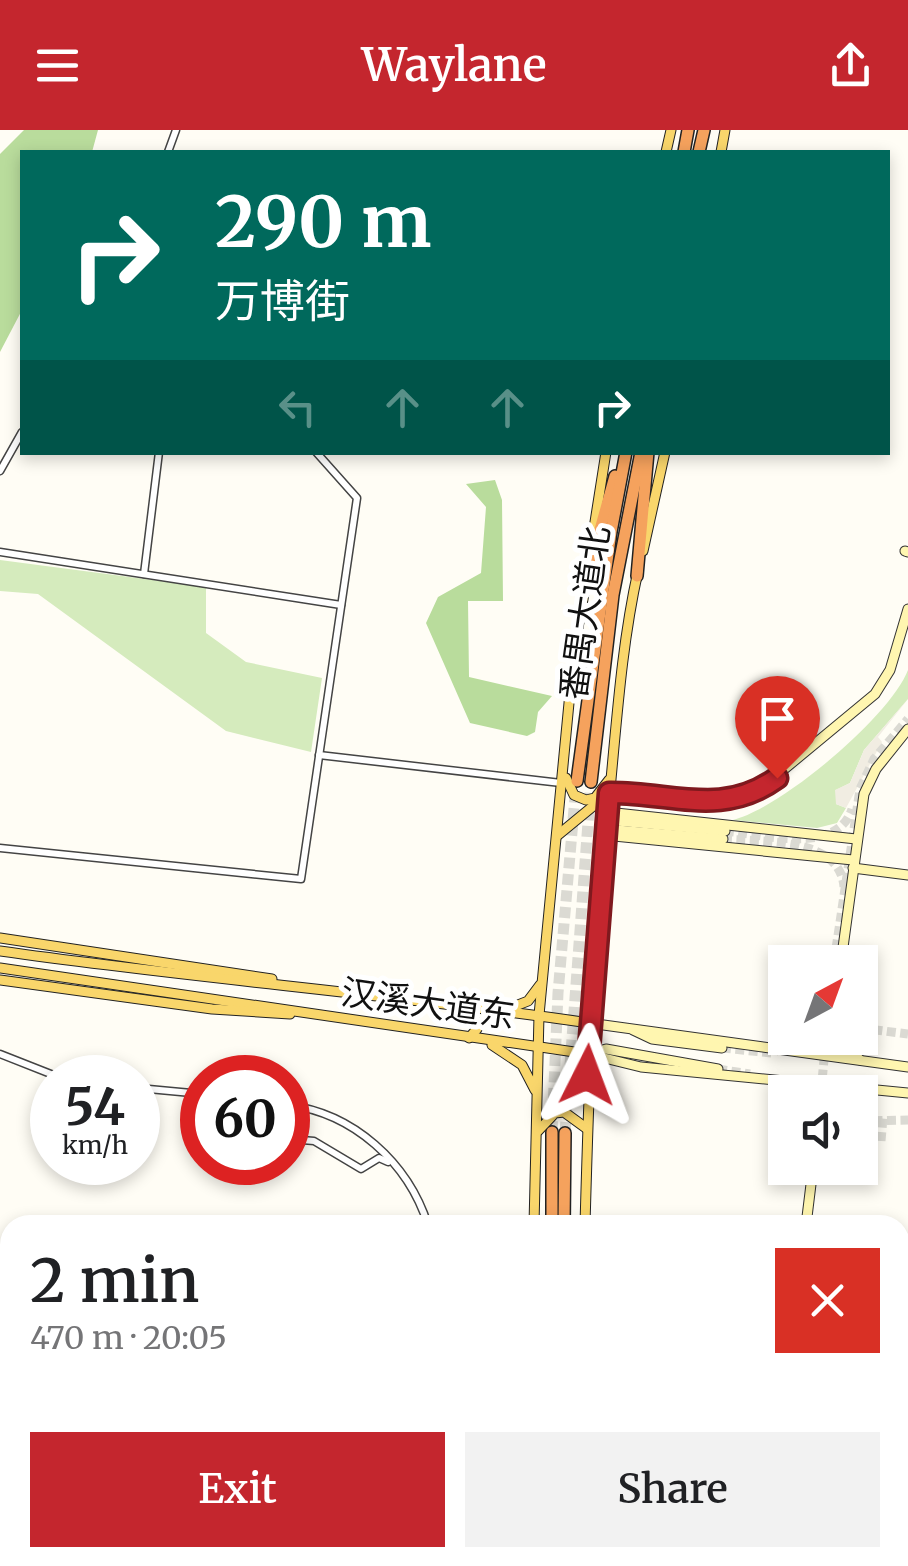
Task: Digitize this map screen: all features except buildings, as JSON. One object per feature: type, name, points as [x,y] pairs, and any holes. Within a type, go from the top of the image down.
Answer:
[{"type":"highway","points":[[586,580],[623,455]]},
{"type":"highway","name":"番禺大道北","points":[[577,781],[624,455]]},
{"type":"highway","name":"番禺大道北","points":[[591,782],[615,580],[639,455]]},
{"type":"highway","points":[[637,576],[648,455]]},
{"type":"highway","points":[[553,1215],[559,1132],[563,1215]]},
{"type":"main road","points":[[534,1215],[542,978],[586,580],[606,455]]},
{"type":"main road","points":[[585,1215],[589,1022],[605,824],[637,576],[664,455]]},
{"type":"main road","points":[[563,770],[574,795],[586,800],[600,794],[611,777]]},
{"type":"main road","points":[[558,835],[609,793]]},
{"type":"main road","points":[[0,938],[324,988]]},
{"type":"main road","name":"汉溪大道东","points":[[0,951],[198,979],[324,988],[589,1022]]},
{"type":"main road","name":"汉溪大道东","points":[[0,968],[588,1054]]},
{"type":"main road","points":[[500,1011],[528,1001],[542,978]]},
{"type":"main road","points":[[0,980],[212,1009],[307,1014]]},
{"type":"main road","points":[[470,1007],[478,1029],[475,1039],[522,1065],[538,1099]]},
{"type":"main road","points":[[538,1132],[554,1113],[564,1112],[586,1128]]},
{"type":"street","points":[[0,470],[20,435]]},
{"type":"street","points":[[144,574],[158,455]]},
{"type":"street","points":[[0,848],[301,879],[356,498],[319,455]]},
{"type":"street","points":[[0,552],[341,605]]},
{"type":"street","points":[[609,793],[712,802],[759,790],[875,694],[890,670],[908,609]]},
{"type":"street","points":[[843,945],[856,839],[868,783],[908,728]]},
{"type":"street","points":[[319,756],[562,783]]},
{"type":"street","points":[[605,824],[856,839]]},
{"type":"street","points":[[605,824],[724,835]]},
{"type":"street","points":[[605,824],[908,875]]},
{"type":"street","name":"汉溪大道东","points":[[589,1022],[768,1047]]},
{"type":"street","points":[[626,1027],[652,1039],[722,1048]]},
{"type":"street","points":[[588,1054],[606,1049],[718,1069]]},
{"type":"street","points":[[0,1054],[30,1066]]},
{"type":"street","name":"汉溪大道东","points":[[588,1054],[641,1067],[768,1080]]},
{"type":"street","name":"汉溪大道东","points":[[820,1055],[908,1066]]},
{"type":"street","points":[[856,1055],[862,1062]]},
{"type":"street","name":"汉溪大道东","points":[[878,1090],[908,1093]]},
{"type":"street","points":[[310,1111],[340,1119],[362,1132],[394,1164],[425,1215]]},
{"type":"street","points":[[310,1141],[361,1170],[379,1158],[394,1164]]},
{"type":"street","points":[[807,1215],[811,1185]]},
{"type":"green space","points":[[24,130],[98,130],[93,150],[20,150],[20,314],[0,352],[0,154]]},
{"type":"green space","points":[[495,480],[502,500],[503,601],[468,601],[469,677],[552,696],[538,712],[535,732],[527,736],[470,723],[426,623],[438,597],[481,573],[486,507],[466,484]]},
{"type":"green space","points":[[0,560],[206,587],[206,633],[246,662],[322,678],[311,752],[226,731],[38,594],[0,591]]},
{"type":"green space","points":[[908,670],[908,699],[864,750],[850,783],[836,790],[836,804],[846,808],[837,823],[817,828],[733,820],[778,798],[832,758],[880,712]]},
{"type":"shaded area","points":[[908,699],[878,737],[882,742],[846,808],[836,804],[835,790],[850,783],[864,750]]},
{"type":"tunnel","points":[[837,945],[860,789],[874,759],[908,719]]},
{"type":"tunnel","points":[[565,1133],[591,782]]},
{"type":"tunnel","points":[[552,1132],[558,993],[576,786]]},
{"type":"tunnel","points":[[725,831],[777,838],[815,837],[844,824],[852,809]]},
{"type":"tunnel","points":[[723,839],[776,842],[814,850],[829,858],[839,870],[844,887]]},
{"type":"tunnel","points":[[878,1030],[908,1034]]},
{"type":"tunnel","points":[[722,1048],[768,1053]]},
{"type":"tunnel","points":[[823,1075],[824,1055]]},
{"type":"tunnel","points":[[718,1069],[750,1074]]},
{"type":"tunnel","points":[[881,1141],[883,1117]]},
{"type":"tunnel","points":[[878,1121],[908,1120]]},
{"type":"route","points":[[587,1075],[609,793],[686,802],[725,801],[748,795],[777,778]]}]
